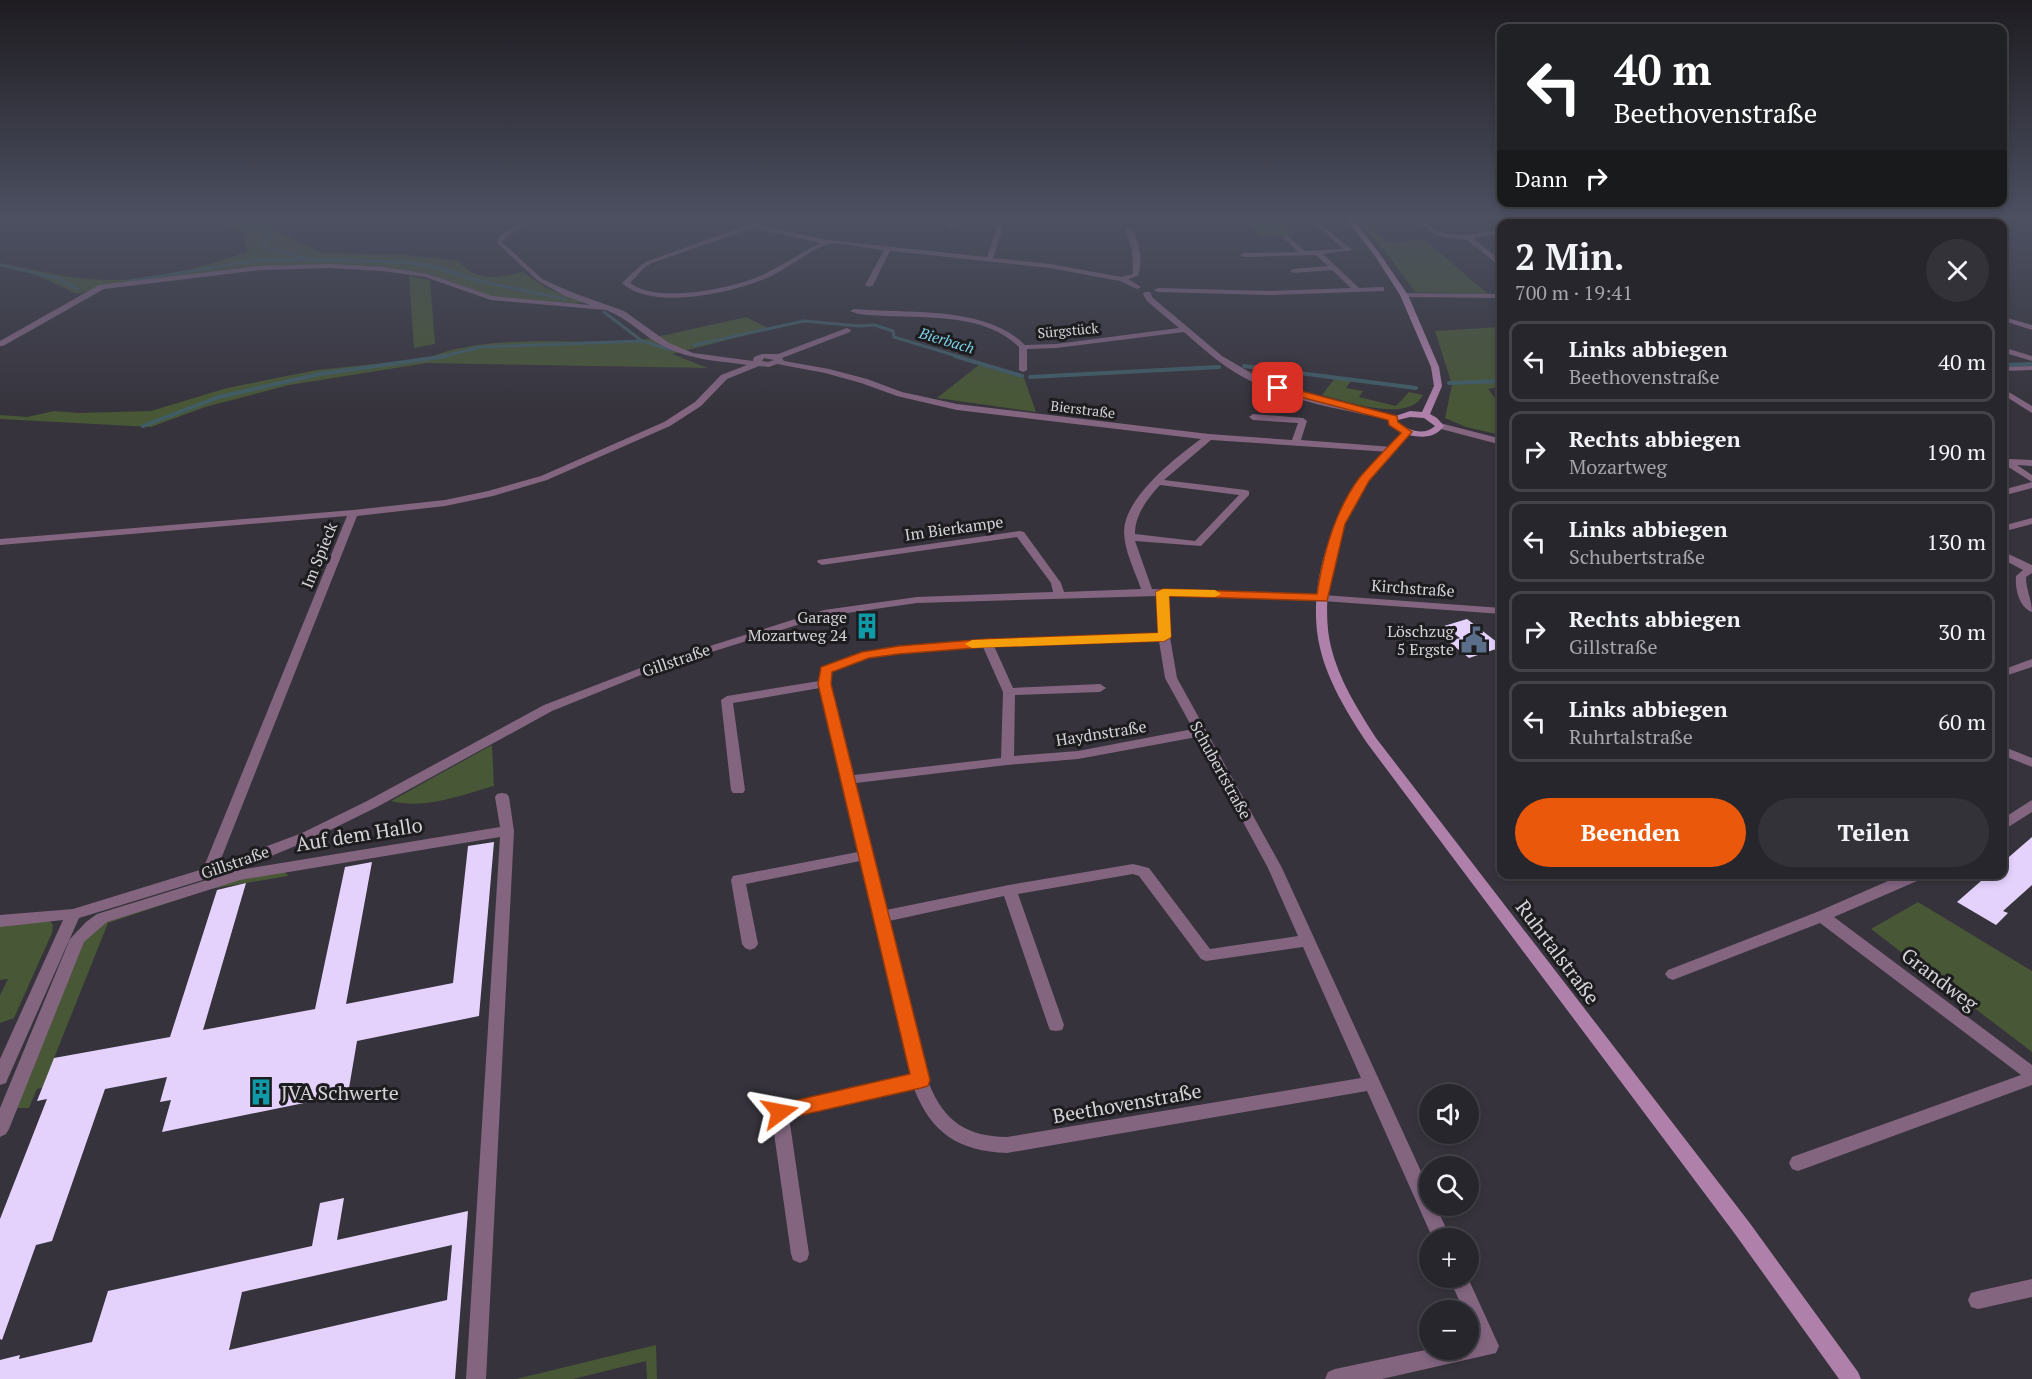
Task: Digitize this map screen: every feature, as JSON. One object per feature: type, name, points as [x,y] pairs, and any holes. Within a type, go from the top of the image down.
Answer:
[{"type":"main road","points":[[1396,283],[1404,296],[1438,377],[1438,386],[1425,415]]},
{"type":"main road","points":[[1403,414],[1425,415],[1436,420],[1440,426],[1434,432],[1407,432],[1393,423],[1394,418],[1403,414]]},
{"type":"main road","name":"Ruhrtalstraße","points":[[1407,432],[1364,480],[1340,524],[1326,575],[1323,598],[1325,645],[1345,696],[1371,740],[1742,1228],[1851,1379]]},
{"type":"street","points":[[0,344],[102,287],[133,283]]},
{"type":"street","points":[[449,283],[490,298],[605,308]]},
{"type":"street","points":[[547,283],[568,294],[621,313],[666,345],[692,355],[769,365],[847,330]]},
{"type":"street","points":[[626,283],[634,290],[677,296],[744,283]]},
{"type":"street","points":[[1130,283],[1137,287],[1151,286],[1158,290],[1262,293],[1381,289]]},
{"type":"street","points":[[1350,283],[1358,290]]},
{"type":"street","points":[[1137,287],[1135,290],[1137,292],[1147,294],[1158,290]]},
{"type":"street","points":[[1147,294],[1234,368],[1254,380],[1286,391],[1394,418]]},
{"type":"street","points":[[1404,296],[1497,296]]},
{"type":"street","name":"Sürgstück","points":[[854,311],[882,315],[970,319],[1011,332],[1023,346],[1023,370]]},
{"type":"street","points":[[2007,319],[2032,328]]},
{"type":"street","name":"Sürgstück","points":[[1023,346],[1056,346],[1186,329]]},
{"type":"street","points":[[2007,351],[2032,359]]},
{"type":"street","name":"Bierstraße","points":[[778,360],[864,381],[900,394],[957,407],[1209,437],[1390,449]]},
{"type":"street","points":[[353,513],[456,501],[544,478],[667,424],[698,404],[724,377],[758,363]]},
{"type":"street","points":[[2007,369],[2030,369]]},
{"type":"street","points":[[2007,393],[2032,410]]},
{"type":"street","points":[[1252,417],[1303,422],[1296,442]]},
{"type":"street","points":[[1440,426],[1497,441]]},
{"type":"street","points":[[1158,482],[1246,494],[1197,544],[1131,537],[1130,526],[1139,508],[1158,482],[1181,457],[1209,437]]},
{"type":"street","points":[[2007,461],[2032,463]]},
{"type":"street","points":[[2007,463],[2032,479]]},
{"type":"street","points":[[2007,492],[2032,485]]},
{"type":"street","name":"Im Spieck","points":[[0,542],[353,513],[210,870]]},
{"type":"street","points":[[2007,528],[2032,521]]},
{"type":"street","name":"Im Bierkampe","points":[[822,562],[1020,534],[1056,583],[1059,593]]},
{"type":"street","name":"Schubertstraße","points":[[1131,537],[1134,552],[1155,592],[1171,678],[1275,868],[1437,1228]]},
{"type":"street","points":[[2007,556],[2030,568],[2021,576],[2020,585],[2023,598],[2032,609]]},
{"type":"street","name":"Gillstraße","points":[[0,921],[73,914],[210,870],[240,863],[307,836],[372,804],[548,708],[678,659],[824,613],[917,600],[1059,593],[1155,592],[1323,598]]},
{"type":"street","name":"Kirchstraße","points":[[1323,598],[1497,611]]},
{"type":"street","points":[[738,790],[727,700],[825,677],[879,652],[987,643],[1164,637]]},
{"type":"street","points":[[987,643],[1009,692],[1007,761]]},
{"type":"street","points":[[2007,672],[2032,663]]},
{"type":"street","name":"Beethovenstraße","points":[[825,677],[880,917],[921,1080],[933,1109],[949,1129],[968,1140],[986,1145],[1007,1145],[1372,1083]]},
{"type":"street","points":[[1009,692],[1100,688]]},
{"type":"street","name":"Haydnstraße","points":[[849,780],[1078,755],[1200,732]]},
{"type":"street","points":[[2019,757],[2032,748]]},
{"type":"street","points":[[2007,752],[2032,763]]},
{"type":"street","points":[[476,1379],[507,831],[502,797]]},
{"type":"street","points":[[2007,822],[2032,805]]},
{"type":"street","name":"Auf dem Hallo","points":[[0,1130],[78,939],[102,918],[239,875],[507,831]]},
{"type":"street","points":[[750,944],[738,880],[866,855]]},
{"type":"street","points":[[880,917],[1010,890],[1133,869],[1144,872],[1206,955],[1309,940]]},
{"type":"street","points":[[1673,974],[1822,916],[1907,879]]},
{"type":"street","points":[[1010,890],[1056,1024]]},
{"type":"street","points":[[0,1078],[73,914]]},
{"type":"street","name":"Grandweg","points":[[1822,916],[2032,1076]]},
{"type":"street","name":"Grandweg","points":[[1798,1163],[2032,1076]]},
{"type":"street","points":[[800,1254],[780,1112],[921,1080]]},
{"type":"street","points":[[1335,1379],[1490,1346],[1464,1288]]},
{"type":"street","points":[[1978,1300],[2032,1288]]},
{"type":"green space","points":[[55,283],[125,283],[119,284],[77,294]]},
{"type":"green space","points":[[410,283],[430,283],[435,344],[414,348]]},
{"type":"green space","points":[[455,283],[539,283],[582,302],[574,304],[494,297]]},
{"type":"green space","points":[[1409,283],[1476,283],[1488,294],[1415,292]]},
{"type":"green space","points":[[746,317],[770,329],[672,354],[708,368],[427,363],[289,385],[205,407],[151,427],[0,419],[0,415],[27,417],[54,411],[79,413],[151,411],[227,388],[317,370],[425,359],[475,345],[528,341],[638,340]]},
{"type":"green space","points":[[1497,327],[1497,388],[1488,389],[1497,400],[1497,434],[1466,427],[1445,418],[1452,385],[1435,331]]},
{"type":"green space","points":[[980,364],[1024,378],[1036,412],[937,398]]},
{"type":"green space","points":[[1335,378],[1351,381],[1346,388],[1363,391],[1359,397],[1396,406],[1409,392],[1423,395],[1415,404],[1404,408],[1376,408],[1322,395]]},
{"type":"green space","points":[[492,745],[494,786],[430,803],[391,801]]},
{"type":"green space","points":[[285,872],[288,876],[210,889],[108,923],[42,1088],[37,1089],[29,1108],[17,1108],[85,938],[100,924],[230,881]]},
{"type":"green space","points":[[1918,902],[2032,971],[2032,1052],[1871,929]]},
{"type":"green space","points":[[50,921],[53,925],[52,933],[14,1018],[0,1023],[0,995],[8,979],[0,980],[0,923]]},
{"type":"green space","points":[[656,1345],[657,1379],[647,1379],[646,1361],[573,1379],[516,1379]]},
{"type":"building","name":"Löschzug 5 Ergste","points":[[1467,619],[1497,642],[1497,649],[1469,658],[1449,642],[1460,638],[1444,626]]},
{"type":"building","points":[[2032,837],[2032,885],[2003,911],[2008,913],[1996,925],[1957,902],[1983,879],[2007,879],[2007,859]]},
{"type":"building","name":"JVA Schwerte","points":[[494,842],[479,1016],[357,1041],[348,1094],[162,1132],[171,1100],[160,1102],[167,1077],[105,1089],[52,1241],[36,1245],[2,1340],[0,1339],[0,1219],[47,1099],[37,1101],[54,1058],[170,1037],[217,890],[246,883],[203,1030],[315,1009],[345,867],[372,862],[346,1004],[453,983],[468,846]]},
{"type":"building","points":[[344,1198],[337,1240],[468,1211],[455,1379],[0,1379],[0,1360],[20,1355],[19,1359],[92,1342],[108,1291],[312,1246],[320,1203]],"holes":[[[452,1245],[447,1300],[229,1350],[242,1292]]]},
{"type":"waterway","points":[[67,283],[77,289]]},
{"type":"waterway","name":"Bierbach","points":[[490,283],[565,299]]},
{"type":"waterway","name":"Bierbach","points":[[604,312],[642,341]]},
{"type":"waterway","name":"Bierbach","points":[[694,345],[804,321],[859,326],[874,325],[893,331],[894,337],[960,357]]},
{"type":"waterway","points":[[442,357],[480,347],[642,341]]},
{"type":"waterway","name":"Bierbach","points":[[642,341],[672,350]]},
{"type":"waterway","points":[[442,357],[447,356]]},
{"type":"waterway","name":"Bierbach","points":[[955,356],[1022,376]]},
{"type":"waterway","points":[[143,426],[219,397],[320,374],[442,357]]},
{"type":"waterway","name":"Bierbach","points":[[2007,365],[2032,364]]},
{"type":"waterway","name":"Bierbach","points":[[1244,366],[1416,388]]},
{"type":"waterway","name":"Bierbach","points":[[1030,377],[1219,367]]},
{"type":"waterway","name":"Bierbach","points":[[1449,383],[1497,381]]},
{"type":"slow traffic","points":[[972,644],[1164,637],[1163,592],[1215,594]]},
{"type":"place","name":"Garage Mozartweg 24","points":[[867,626]]},
{"type":"place","name":"Löschzug 5 Ergste","points":[[1474,640]]},
{"type":"place","name":"JVA Schwerte","points":[[261,1092]]},
{"type":"route","points":[[780,1112],[921,1080],[825,684],[826,670],[866,655],[899,650],[987,643],[1164,637],[1163,592],[1323,598],[1326,575],[1340,524],[1364,480],[1407,432],[1393,423],[1394,418],[1278,388]]}]
